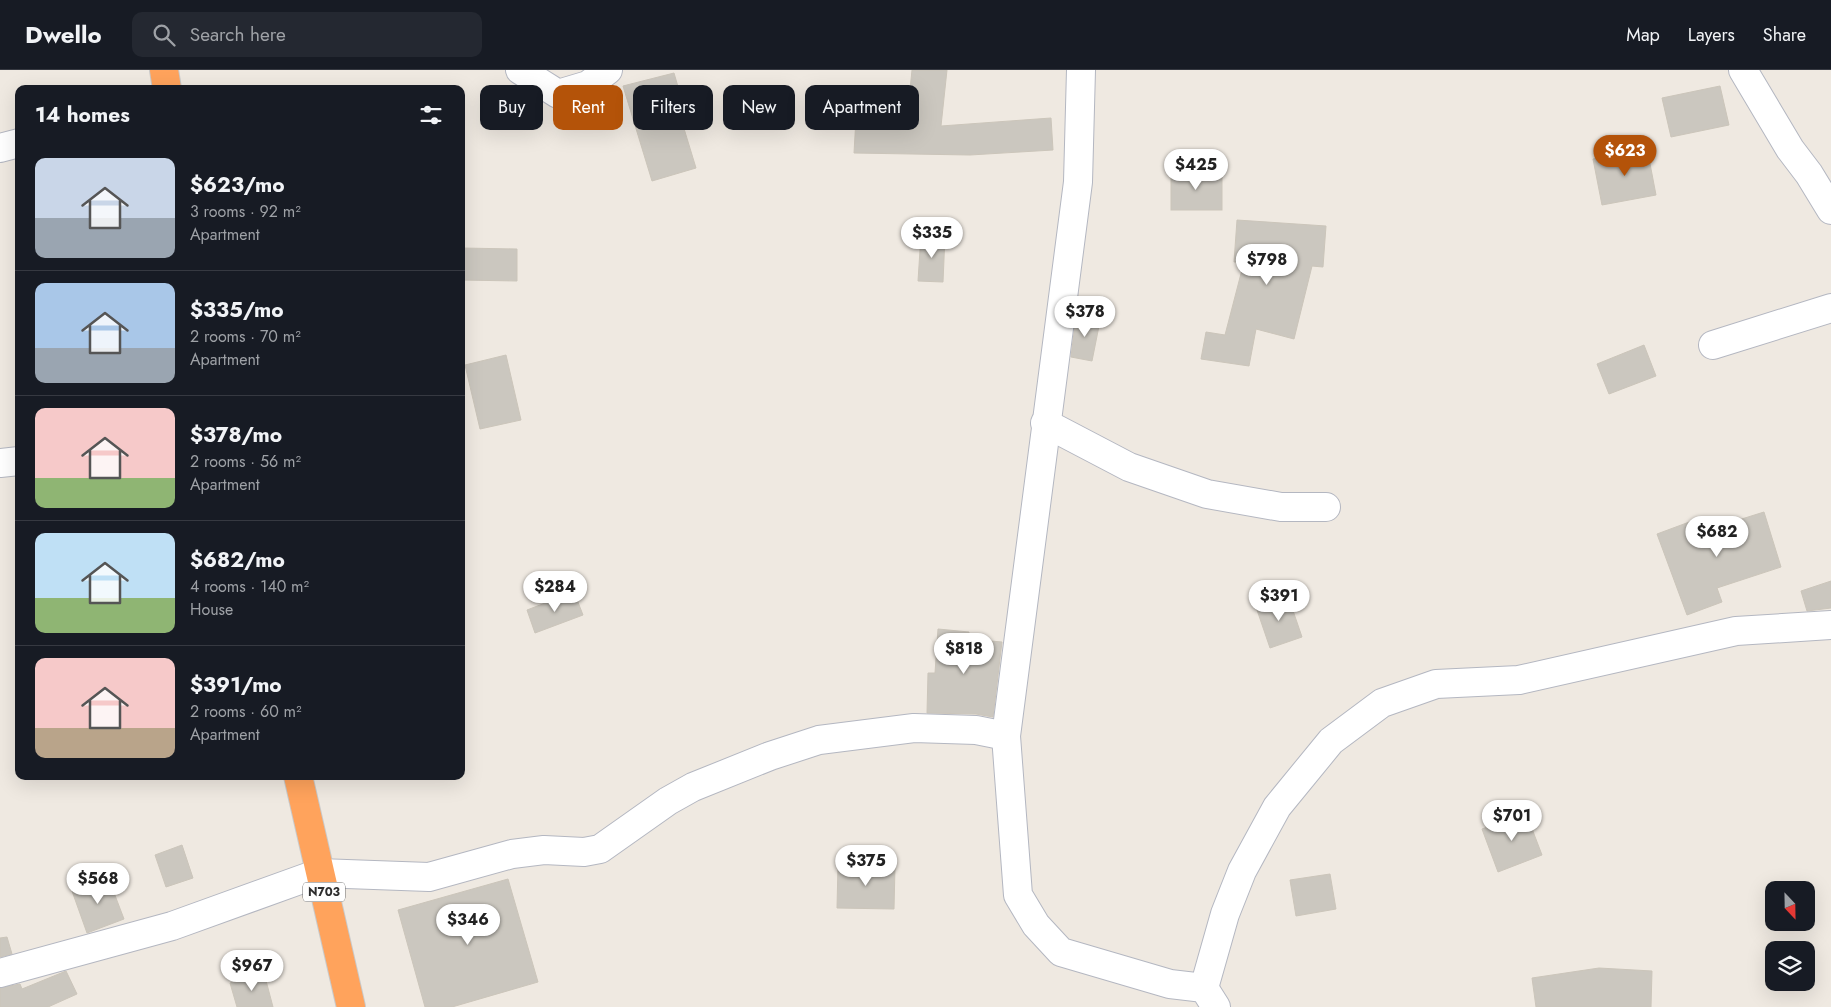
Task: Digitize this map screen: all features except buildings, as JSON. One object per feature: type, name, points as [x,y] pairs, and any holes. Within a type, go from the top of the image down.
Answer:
[{"type":"highway","points":[[164,70],[166,85]]},
{"type":"highway","name":"N703","points":[[299,780],[319,874],[352,1007]]},
{"type":"street","points":[[520,70],[525,75],[558,94],[588,85],[608,70]]},
{"type":"street","points":[[1081,70],[1078,182],[1045,423],[1006,736],[1018,895],[1036,925],[1061,952],[1210,997],[1225,914],[1242,871],[1277,807],[1331,740],[1382,703],[1436,684],[1519,680],[1736,631],[1831,626]]},
{"type":"street","points":[[1744,70],[1790,149],[1809,174],[1831,210]]},
{"type":"street","points":[[0,148],[15,144]]},
{"type":"street","points":[[1713,345],[1831,308]]},
{"type":"street","points":[[1045,423],[1129,467],[1207,494],[1281,508],[1326,507]]},
{"type":"street","points":[[0,463],[15,461]]},
{"type":"street","points":[[0,973],[172,926],[319,874],[428,877],[512,854],[544,850],[584,852],[600,849],[668,801],[693,787],[770,756],[819,740],[914,728],[976,730],[1006,736]]}]
